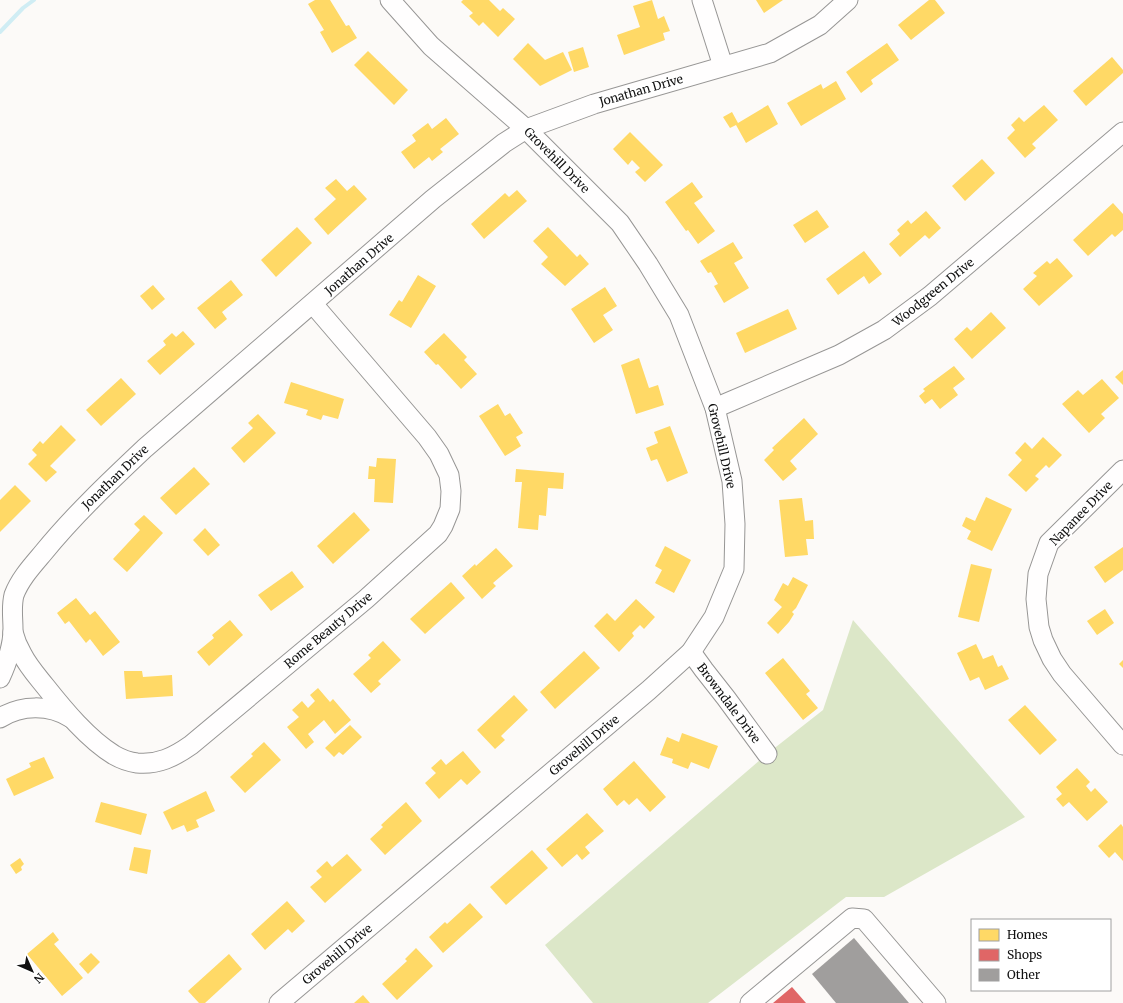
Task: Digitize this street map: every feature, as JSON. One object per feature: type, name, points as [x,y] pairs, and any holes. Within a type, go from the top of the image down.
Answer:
[{"type":"street","name":"Grovehill Drive","points":[[278,1003],[649,690],[691,652],[714,617],[734,569],[735,524],[732,481],[716,408],[678,315],[648,264],[620,223],[526,129],[431,46],[390,0]]},
{"type":"street","points":[[702,0],[723,66]]},
{"type":"street","name":"Jonathan Drive","points":[[0,678],[10,652],[13,628],[12,607],[18,587],[56,537],[106,484],[145,448],[433,199],[504,143],[526,129],[594,104],[770,53],[820,24],[848,0]]},
{"type":"street","name":"Woodgreen Drive","points":[[716,408],[839,356],[884,330],[930,296],[1123,132]]},
{"type":"street","name":"Rome Beauty Drive","points":[[13,628],[17,645],[26,662],[76,722],[107,750],[125,760],[137,763],[163,761],[175,756],[191,745],[366,599],[431,541],[443,526],[450,509],[451,491],[449,475],[439,454],[427,437],[313,304]]},
{"type":"street","name":"Napanee Drive","points":[[1123,470],[1049,543],[1038,574],[1036,599],[1039,627],[1052,659],[1062,674],[1123,745]]},
{"type":"street","name":"Browndale Drive","points":[[691,652],[767,754]]},
{"type":"street","points":[[0,718],[22,709],[41,708],[60,712],[76,722]]},
{"type":"street","points":[[750,1003],[852,918],[864,919],[936,1003]]},
{"type":"green space","points":[[853,620],[1025,817],[884,897],[846,897],[708,1003],[593,1003],[545,945],[767,754],[823,710]]},
{"type":"building: Homes","points":[[315,0],[330,0],[346,26],[349,25],[357,38],[332,53],[320,32],[324,30],[308,4]]},
{"type":"building: Homes","points":[[463,0],[489,0],[500,11],[503,8],[515,19],[498,37],[483,22],[479,26],[469,16],[473,13],[461,2]]},
{"type":"building: Homes","points":[[652,0],[658,19],[664,16],[670,31],[663,33],[665,40],[624,55],[617,35],[640,27],[633,6]]},
{"type":"building: Homes","points":[[756,0],[783,0],[764,13]]},
{"type":"building: Homes","points":[[929,0],[935,0],[945,13],[911,40],[898,25]]},
{"type":"building: Homes","points":[[528,43],[545,60],[563,52],[572,70],[540,86],[513,59]]},
{"type":"building: Homes","points":[[887,43],[899,60],[871,80],[873,84],[861,93],[846,72]]},
{"type":"building: Homes","points":[[583,47],[589,67],[574,72],[568,52]]},
{"type":"building: Homes","points":[[368,51],[408,90],[394,105],[354,65]]},
{"type":"building: Homes","points":[[1112,57],[1123,70],[1123,73],[1086,106],[1073,91]]},
{"type":"building: Homes","points":[[836,81],[846,99],[801,126],[787,103],[821,84],[823,89]]},
{"type":"building: Homes","points":[[768,105],[778,124],[746,143],[736,125],[730,128],[723,117],[732,112],[738,123]]},
{"type":"building: Homes","points":[[1044,105],[1058,120],[1032,144],[1036,148],[1025,158],[1007,138],[1015,130],[1011,125],[1019,117],[1024,122]]},
{"type":"building: Homes","points":[[446,118],[459,134],[440,149],[443,152],[432,161],[429,157],[414,169],[401,152],[416,141],[412,135],[428,123],[432,129]]},
{"type":"building: Homes","points":[[630,132],[663,165],[645,182],[635,172],[640,168],[632,160],[628,165],[613,149]]},
{"type":"building: Homes","points":[[982,159],[995,173],[965,201],[952,186]]},
{"type":"building: Homes","points":[[336,179],[347,191],[354,185],[367,199],[328,235],[314,219],[336,199],[325,188]]},
{"type":"building: Homes","points":[[692,182],[703,197],[694,203],[715,231],[698,244],[688,230],[686,231],[665,202]]},
{"type":"building: Homes","points":[[517,190],[527,201],[484,239],[471,224],[505,193],[509,197]]},
{"type":"building: Homes","points":[[1113,203],[1123,214],[1123,230],[1115,237],[1112,234],[1088,256],[1073,240]]},
{"type":"building: Homes","points":[[817,210],[829,227],[805,243],[793,225]]},
{"type":"building: Homes","points":[[926,211],[941,228],[929,239],[925,235],[900,257],[889,244],[900,234],[897,230],[908,220],[911,224]]},
{"type":"building: Homes","points":[[297,227],[312,243],[276,277],[261,260]]},
{"type":"building: Homes","points":[[548,227],[577,257],[580,254],[589,264],[565,286],[541,264],[548,257],[533,241]]},
{"type":"building: Homes","points":[[733,242],[743,258],[734,263],[749,288],[724,303],[714,286],[718,284],[711,272],[708,273],[700,261]]},
{"type":"building: Homes","points":[[864,251],[882,274],[869,284],[864,276],[838,295],[826,279]]},
{"type":"building: Homes","points":[[1057,258],[1073,276],[1039,306],[1023,289],[1037,276],[1033,273],[1047,261],[1050,264]]},
{"type":"building: Homes","points":[[418,275],[436,286],[411,328],[389,315],[399,300],[402,302]]},
{"type":"building: Homes","points":[[231,280],[243,295],[222,312],[227,319],[215,329],[197,308]]},
{"type":"building: Homes","points":[[153,285],[165,299],[152,310],[140,296]]},
{"type":"building: Homes","points":[[605,287],[617,306],[603,315],[613,330],[594,343],[571,309]]},
{"type":"building: Homes","points":[[788,309],[797,329],[745,353],[736,333]]},
{"type":"building: Homes","points":[[991,312],[1006,328],[972,359],[954,339],[967,327],[971,331]]},
{"type":"building: Homes","points":[[183,331],[195,344],[160,375],[147,361],[166,345],[163,341],[172,333],[176,337]]},
{"type":"building: Homes","points":[[444,333],[467,357],[464,360],[477,374],[461,389],[438,364],[436,365],[424,352]]},
{"type":"building: Homes","points":[[639,358],[649,388],[658,385],[664,405],[636,414],[621,365]]},
{"type":"building: Homes","points":[[954,366],[965,379],[953,388],[958,395],[940,409],[932,399],[925,404],[919,396],[925,391],[923,389]]},
{"type":"building: Homes","points":[[1123,370],[1123,385],[1115,377]]},
{"type":"building: Homes","points":[[121,378],[136,394],[101,426],[86,410]]},
{"type":"building: Homes","points":[[1102,379],[1119,398],[1101,414],[1105,418],[1089,433],[1062,404],[1078,390],[1083,395]]},
{"type":"building: Homes","points":[[291,382],[344,399],[338,419],[323,415],[321,420],[306,415],[308,410],[284,403]]},
{"type":"building: Homes","points":[[498,404],[505,416],[510,413],[523,433],[516,437],[521,446],[505,456],[479,416]]},
{"type":"building: Homes","points":[[258,414],[276,433],[244,463],[231,448],[253,428],[248,423]]},
{"type":"building: Homes","points":[[804,418],[818,434],[790,461],[797,469],[783,481],[764,460],[774,450],[772,448]]},
{"type":"building: Homes","points":[[61,425],[76,440],[50,466],[57,472],[46,482],[28,464],[37,455],[32,450],[40,441],[43,444]]},
{"type":"building: Homes","points":[[670,426],[688,473],[667,482],[657,459],[651,461],[646,448],[658,443],[654,432]]},
{"type":"building: Homes","points":[[1043,437],[1062,455],[1049,468],[1046,465],[1035,476],[1039,479],[1026,492],[1008,475],[1022,460],[1015,453],[1025,442],[1032,449]]},
{"type":"building: Homes","points":[[377,458],[396,459],[393,503],[374,502],[375,479],[368,479],[369,466],[376,467]]},
{"type":"building: Homes","points":[[194,467],[210,484],[176,515],[160,498]]},
{"type":"building: Homes","points":[[516,469],[564,473],[563,489],[548,488],[546,516],[539,515],[538,530],[518,528],[522,482],[515,482]]},
{"type":"building: Homes","points":[[15,485],[31,501],[0,532],[0,500]]},
{"type":"building: Homes","points":[[986,497],[1012,509],[992,551],[967,539],[971,531],[962,526],[966,517],[975,521]]},
{"type":"building: Homes","points":[[802,498],[805,521],[813,520],[814,539],[806,539],[808,555],[785,557],[779,500]]},
{"type":"building: Homes","points":[[354,512],[370,530],[333,564],[317,546]]},
{"type":"building: Homes","points":[[144,515],[163,533],[127,572],[113,559],[140,530],[134,524]]},
{"type":"building: Homes","points":[[205,528],[220,545],[208,556],[193,540]]},
{"type":"building: Homes","points":[[665,546],[691,560],[674,593],[655,583],[662,570],[655,566]]},
{"type":"building: Homes","points":[[1123,547],[1123,570],[1105,583],[1094,567]]},
{"type":"building: Homes","points":[[496,548],[513,566],[493,583],[496,586],[482,599],[462,576]]},
{"type":"building: Homes","points":[[971,564],[992,569],[979,622],[958,617]]},
{"type":"building: Homes","points":[[292,571],[304,587],[271,611],[258,595]]},
{"type":"building: Homes","points":[[793,577],[808,585],[796,608],[792,612],[794,614],[778,634],[767,623],[782,607],[774,600],[783,583],[788,586]]},
{"type":"building: Homes","points":[[451,582],[465,598],[425,634],[410,619]]},
{"type":"building: Homes","points":[[76,598],[90,615],[95,611],[120,642],[103,656],[90,639],[86,643],[69,621],[65,624],[57,613]]},
{"type":"building: Homes","points":[[636,599],[655,617],[644,629],[640,625],[632,633],[634,636],[619,652],[594,626],[607,613],[615,621]]},
{"type":"building: Homes","points":[[1105,609],[1114,623],[1097,635],[1087,621]]},
{"type":"building: Homes","points":[[230,620],[243,635],[209,666],[197,652],[214,638],[212,635]]},
{"type":"building: Homes","points":[[383,641],[401,660],[378,681],[381,684],[371,693],[353,674],[371,658],[368,655]]},
{"type":"building: Homes","points":[[976,644],[983,659],[993,655],[998,667],[1002,665],[1009,679],[985,690],[979,677],[970,681],[957,653]]},
{"type":"building: Homes","points":[[584,651],[600,668],[555,709],[540,692]]},
{"type":"building: Homes","points":[[783,658],[810,691],[806,694],[818,708],[803,720],[765,673]]},
{"type":"building: Homes","points":[[1123,660],[1123,668],[1119,664]]},
{"type":"building: Homes","points":[[124,671],[142,671],[143,677],[172,675],[173,696],[126,699]]},
{"type":"building: Homes","points":[[318,688],[330,702],[333,699],[351,720],[335,734],[324,720],[308,734],[314,742],[306,749],[287,727],[299,717],[292,710],[302,701],[308,708],[315,701],[310,695]]},
{"type":"building: Homes","points":[[514,695],[528,710],[501,736],[505,740],[495,749],[477,730]]},
{"type":"building: Homes","points":[[1025,705],[1057,740],[1040,755],[1008,720]]},
{"type":"building: Homes","points":[[350,725],[362,737],[343,755],[339,752],[334,757],[325,748]]},
{"type":"building: Homes","points":[[682,733],[718,746],[709,769],[691,762],[688,769],[672,763],[673,759],[660,755],[667,737],[679,742]]},
{"type":"building: Homes","points":[[264,742],[281,760],[245,793],[230,777],[253,756],[251,754]]},
{"type":"building: Homes","points":[[463,751],[481,772],[467,785],[461,779],[439,799],[425,783],[436,773],[431,768],[441,759],[446,765]]},
{"type":"building: Homes","points":[[44,757],[54,778],[14,796],[6,779],[31,767],[29,763]]},
{"type":"building: Homes","points":[[634,761],[666,797],[650,812],[637,798],[629,805],[624,800],[617,806],[603,789]]},
{"type":"building: Homes","points":[[1077,768],[1090,782],[1086,786],[1091,792],[1095,788],[1108,802],[1087,821],[1069,802],[1063,807],[1056,799],[1062,794],[1056,787]]},
{"type":"building: Homes","points":[[206,791],[215,811],[196,820],[199,827],[187,832],[184,825],[172,830],[163,812]]},
{"type":"building: Homes","points":[[101,802],[147,814],[141,835],[95,822]]},
{"type":"building: Homes","points":[[406,802],[422,821],[385,855],[370,839],[383,827],[381,825]]},
{"type":"building: Homes","points":[[587,813],[604,831],[585,847],[590,853],[582,860],[577,854],[562,867],[546,849]]},
{"type":"building: Homes","points":[[1121,824],[1123,827],[1123,861],[1115,852],[1109,858],[1098,846]]},
{"type":"building: Homes","points":[[134,847],[151,850],[147,874],[129,870]]},
{"type":"building: Homes","points":[[532,850],[548,868],[506,905],[490,887]]},
{"type":"building: Homes","points":[[347,854],[362,870],[325,903],[310,887],[322,877],[316,871],[327,861],[332,867]]},
{"type":"building: Homes","points":[[20,858],[24,864],[21,867],[22,870],[16,874],[10,865]]},
{"type":"building: Homes","points":[[287,901],[305,921],[292,933],[288,929],[265,950],[251,934]]},
{"type":"building: Homes","points":[[470,903],[483,917],[443,953],[429,937],[445,922],[447,924]]},
{"type":"building: Homes","points":[[53,932],[59,940],[54,944],[83,978],[62,996],[27,954]]},
{"type":"building: Homes","points":[[416,948],[433,966],[397,1000],[382,984],[407,961],[405,959]]},
{"type":"building: Homes","points":[[91,953],[100,962],[88,974],[79,964]]},
{"type":"building: Homes","points":[[229,954],[242,969],[205,1003],[199,1003],[188,991]]},
{"type":"building: Homes","points":[[363,995],[370,1003],[354,1003]]},
{"type":"building: Shops","points":[[792,987],[806,1003],[773,1003]]},
{"type":"building: Other","points":[[854,938],[909,1003],[836,1003],[812,974]]},
{"type":"waterway","points":[[0,32],[23,8],[34,0]]}]
